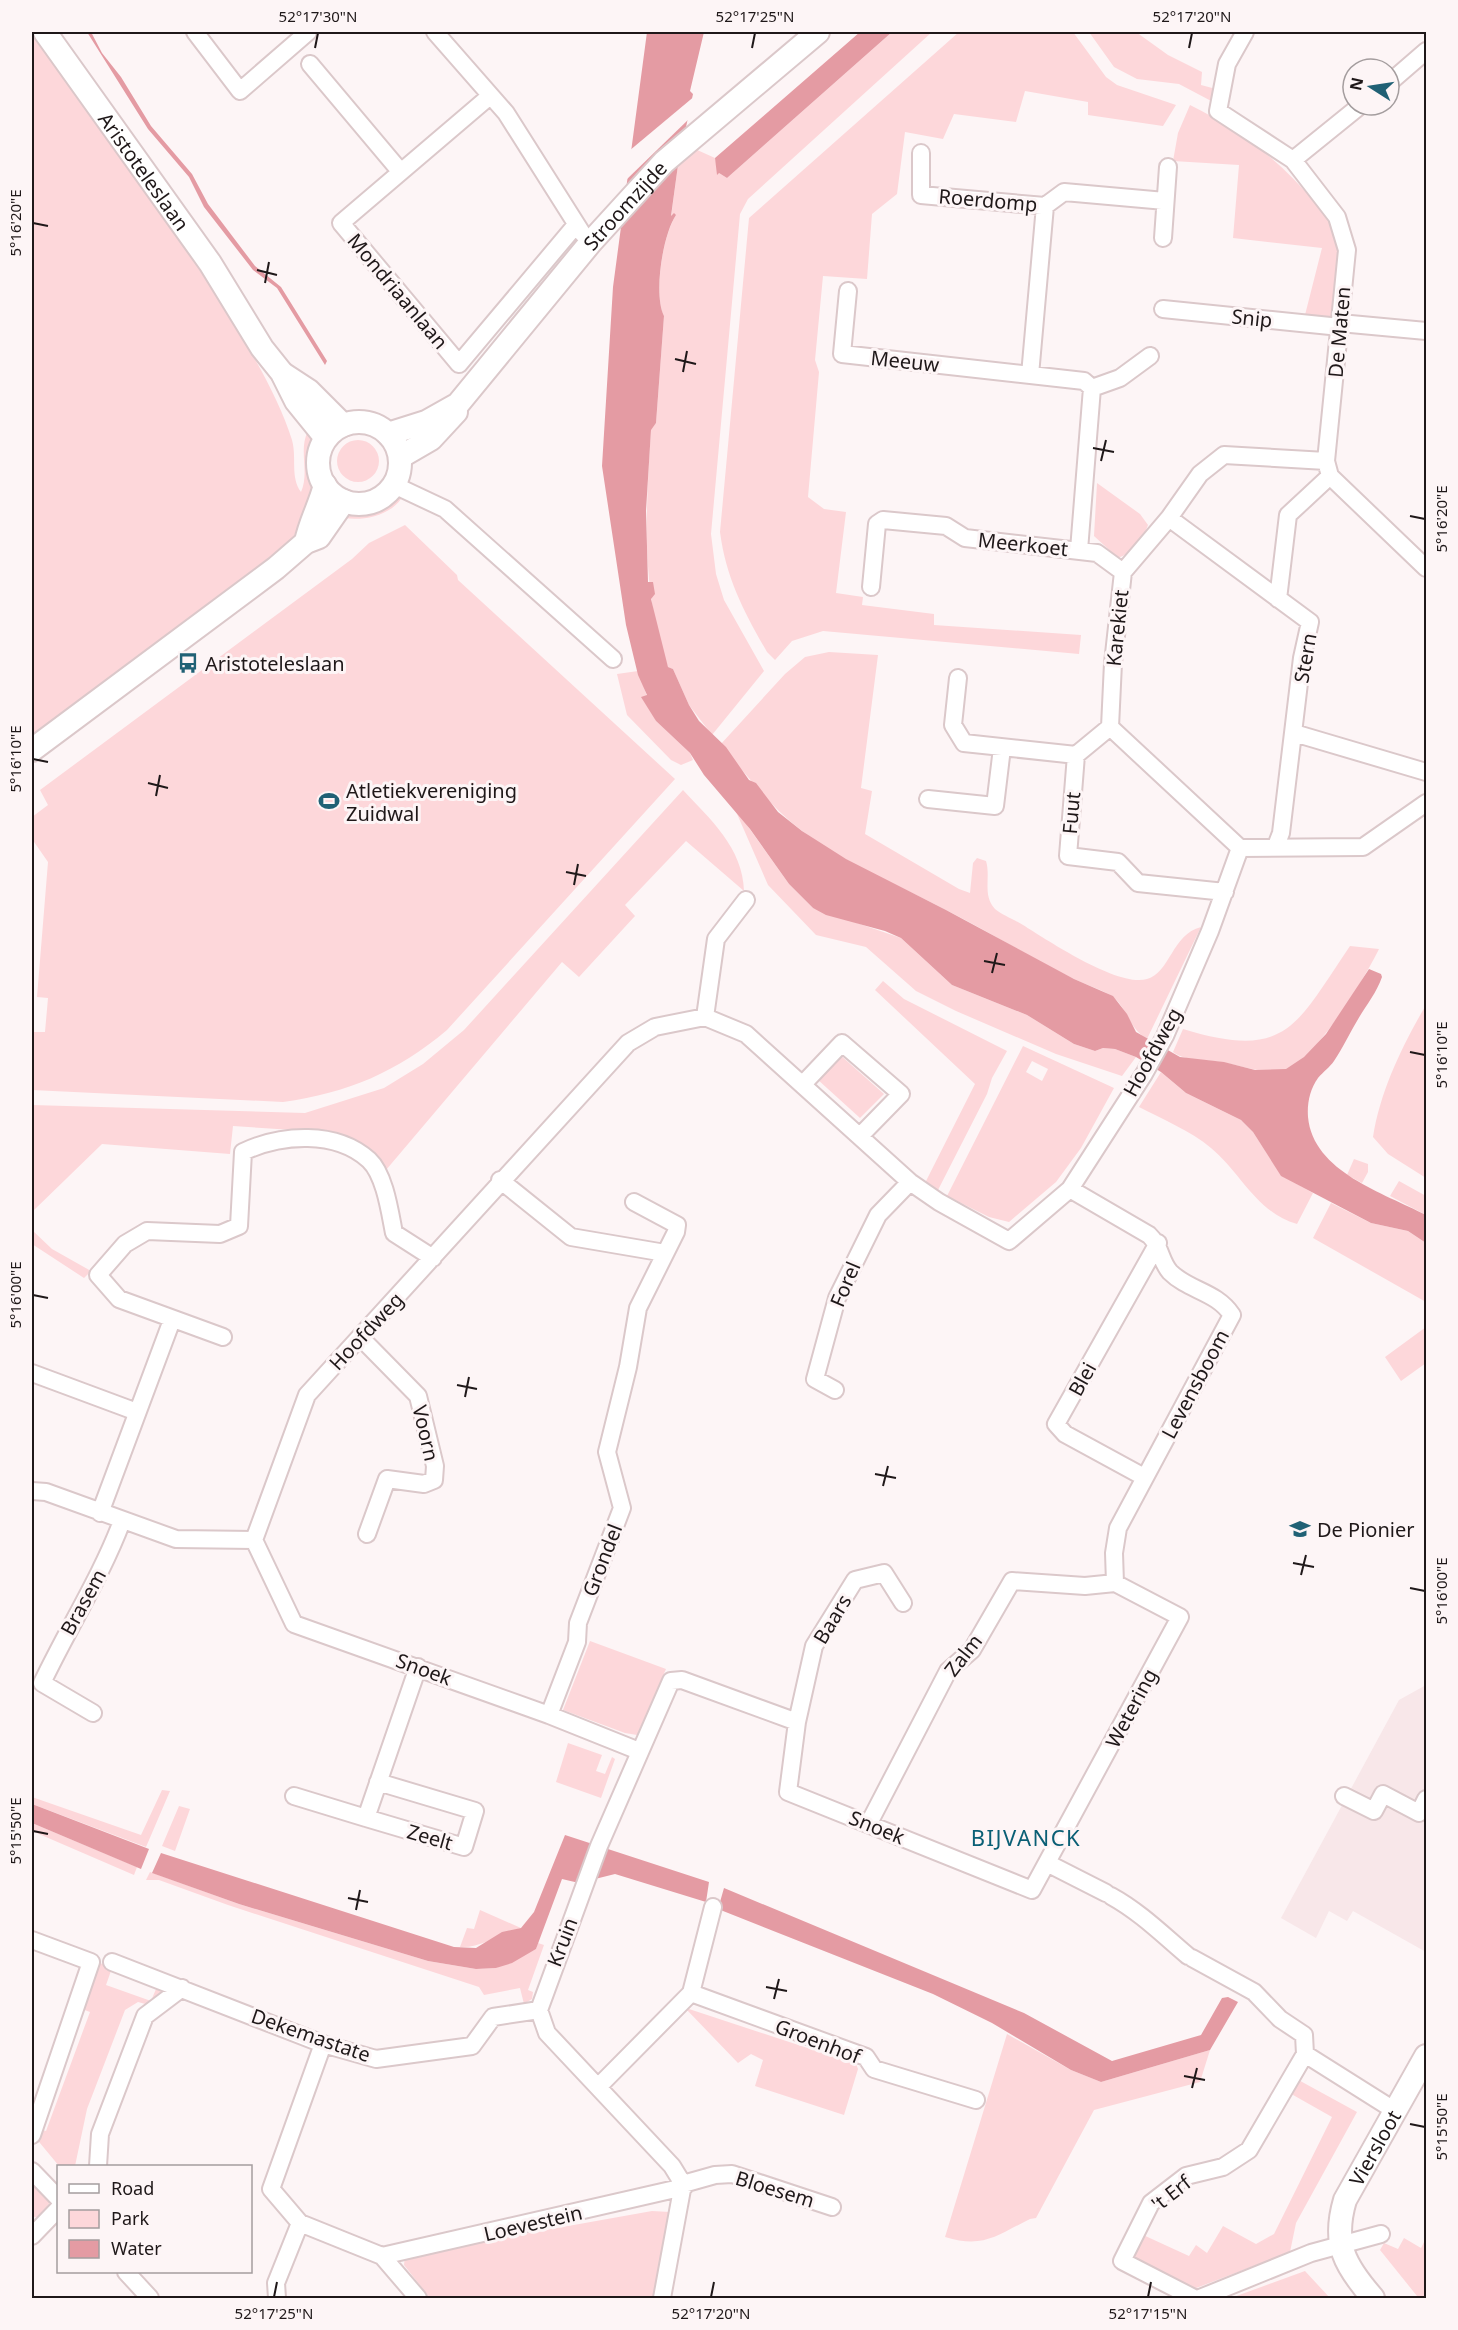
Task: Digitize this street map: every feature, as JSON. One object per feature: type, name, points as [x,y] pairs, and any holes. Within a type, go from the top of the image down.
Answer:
[{"type":"street","name":"Aristoteleslaan","points":[[45,32],[210,263],[262,348],[282,373],[296,401],[335,431]]},
{"type":"street","points":[[195,32],[240,91],[308,32]]},
{"type":"street","points":[[436,32],[506,113],[583,234]]},
{"type":"street","name":"Stroomzijde","points":[[400,457],[439,433],[583,234],[615,215],[664,162],[818,32]]},
{"type":"street","name":"De Maten","points":[[1245,32],[1227,64],[1218,111],[1293,160],[1336,217],[1347,250],[1328,469]]},
{"type":"street","points":[[1401,72],[1426,51]]},
{"type":"street","points":[[310,64],[400,171]]},
{"type":"street","name":"Mondriaanlaan","points":[[490,96],[341,223],[459,364],[583,234]]},
{"type":"street","points":[[1293,160],[1346,117]]},
{"type":"street","name":"Roerdomp","points":[[921,153],[921,195],[1046,206],[1064,192],[1165,201]]},
{"type":"street","points":[[1163,238],[1168,167]]},
{"type":"street","points":[[1030,375],[1046,206]]},
{"type":"street","name":"Meeuw","points":[[848,291],[842,354],[1084,381],[1092,388]]},
{"type":"street","name":"Snip","points":[[1163,309],[1426,331]]},
{"type":"street","points":[[1079,550],[1092,388],[1120,378],[1150,356]]},
{"type":"street","name":"Stroomzijde","points":[[388,434],[426,422],[458,404]]},
{"type":"street","points":[[306,542],[309,529],[320,508],[325,485],[318,461],[335,431],[359,422],[371,423],[388,434],[398,448],[399,473],[394,485],[384,495],[371,502],[358,504],[344,501],[325,485]]},
{"type":"street","name":"Karekiet","points":[[1110,727],[1113,663],[1123,573],[1169,518],[1200,474],[1224,455],[1328,469]]},
{"type":"street","points":[[1278,599],[1288,515],[1328,469],[1426,568]]},
{"type":"street","points":[[394,485],[444,509],[613,659]]},
{"type":"street","points":[[32,750],[276,568],[306,542],[319,537],[344,501]]},
{"type":"street","name":"Stern","points":[[1169,518],[1311,622],[1302,658],[1281,833],[1276,846]]},
{"type":"street","name":"Meerkoet","points":[[871,587],[877,524],[883,520],[946,526],[965,538],[1097,553],[1123,573]]},
{"type":"street","points":[[958,678],[953,725],[964,743],[1076,755],[1110,727],[1240,848],[1276,846],[1363,848],[1426,803]]},
{"type":"street","points":[[1294,733],[1426,772]]},
{"type":"street","points":[[928,799],[995,806],[1002,748]]},
{"type":"street","name":"Fuut","points":[[1076,755],[1068,855],[1119,862],[1138,883],[1225,892]]},
{"type":"street","name":"Hoofdweg","points":[[254,1540],[307,1395],[433,1258],[500,1180],[628,1043],[655,1028],[705,1017],[746,1034],[910,1182],[939,1202],[1009,1241],[1070,1189],[1082,1174],[1120,1107],[1144,1074],[1165,1036],[1225,892],[1240,848]]},
{"type":"street","points":[[705,1017],[716,939],[746,900]]},
{"type":"street","points":[[803,1084],[842,1042],[901,1094],[860,1136]]},
{"type":"street","points":[[223,1337],[119,1299],[98,1275],[125,1244],[147,1231],[220,1234],[239,1226],[243,1152],[257,1145],[301,1138],[329,1139],[336,1140],[370,1161],[385,1190],[394,1233],[433,1258]]},
{"type":"street","points":[[500,1180],[557,1229],[571,1237],[665,1253]]},
{"type":"street","name":"Forel","points":[[835,1390],[814,1378],[837,1298],[878,1215],[910,1182]]},
{"type":"street","points":[[1070,1189],[1158,1243]]},
{"type":"street","name":"Grondel","points":[[549,1715],[577,1642],[578,1623],[622,1508],[607,1452],[628,1367],[638,1308],[676,1225],[634,1202]]},
{"type":"street","name":"Levensboom","points":[[1115,1583],[1114,1553],[1118,1528],[1232,1315],[1224,1302],[1178,1279],[1167,1270],[1158,1243]]},
{"type":"street","name":"Blei","points":[[1144,1477],[1065,1434],[1056,1424],[1158,1243]]},
{"type":"street","points":[[100,1513],[172,1320]]},
{"type":"street","name":"Voorn","points":[[361,1338],[418,1396],[435,1466],[434,1480],[424,1484],[387,1479],[367,1534]]},
{"type":"street","points":[[32,1373],[137,1412]]},
{"type":"street","points":[[32,1491],[46,1492],[176,1539],[254,1540]]},
{"type":"street","name":"Brasem","points":[[93,1713],[37,1680],[107,1560],[122,1521]]},
{"type":"street","name":"Snoek","points":[[254,1540],[294,1624],[549,1715],[639,1751]]},
{"type":"street","name":"Baars","points":[[797,1722],[814,1646],[855,1580],[884,1573],[903,1604]]},
{"type":"street","name":"Zalm","points":[[869,1823],[948,1671],[972,1650],[1012,1581],[1085,1586],[1115,1583]]},
{"type":"street","name":"Wetering","points":[[1032,1890],[1179,1617],[1115,1583]]},
{"type":"street","points":[[366,1818],[418,1667]]},
{"type":"street","name":"Kruin","points":[[539,2010],[599,1846],[671,1681],[682,1680],[797,1722]]},
{"type":"street","name":"Snoek","points":[[797,1722],[788,1792],[1032,1890]]},
{"type":"street","name":"Zeelt","points":[[294,1796],[464,1847],[475,1811],[378,1782]]},
{"type":"street","points":[[1344,1796],[1374,1811],[1383,1794],[1419,1814],[1426,1799]]},
{"type":"street","points":[[1047,1863],[1143,1915],[1159,1932],[1190,1957],[1254,1992],[1280,2019],[1304,2035],[1305,2054],[1397,2112]]},
{"type":"street","points":[[597,2087],[691,1993],[713,1907]]},
{"type":"street","points":[[32,1940],[91,1962],[32,2135]]},
{"type":"street","name":"Dekemastate","points":[[112,1962],[322,2044],[376,2059],[472,2046],[493,2017],[539,2010]]},
{"type":"street","points":[[98,2165],[100,2134],[145,2016],[182,1988]]},
{"type":"street","name":"Groenhof","points":[[691,1993],[866,2057],[874,2069],[976,2100]]},
{"type":"street","points":[[539,2010],[547,2033],[672,2166],[683,2186],[662,2298]]},
{"type":"street","points":[[322,2044],[272,2189],[300,2223],[382,2256],[418,2298]]},
{"type":"street","name":"'t Erf","points":[[1194,2298],[1122,2261],[1151,2203],[1186,2176],[1223,2167],[1249,2150],[1305,2054]]},
{"type":"street","name":"Viersloot","points":[[1373,2298],[1350,2272],[1344,2260],[1340,2217],[1345,2200],[1397,2112],[1426,2056]]},
{"type":"street","points":[[32,2171],[57,2197]]},
{"type":"street","name":"Bloesem","points":[[683,2186],[715,2175],[732,2174],[832,2207]]},
{"type":"street","name":"Loevestein","points":[[382,2256],[513,2228],[683,2186]]},
{"type":"street","points":[[32,2236],[57,2210]]},
{"type":"street","points":[[277,2298],[276,2283],[300,2223]]},
{"type":"street","points":[[1200,2298],[1311,2253],[1381,2234]]},
{"type":"street","points":[[128,2273],[150,2298]]},
{"type":"shaded area","points":[[1426,1685],[1426,1952],[1353,1911],[1347,1921],[1329,1911],[1316,1938],[1281,1918],[1399,1700]]},
{"type":"green space","points":[[892,32],[932,32],[748,199],[740,214],[711,534],[716,574],[724,600],[764,671],[712,735],[689,705],[673,669],[668,667],[653,609],[647,550],[651,429],[656,423],[664,316],[659,294],[661,265],[667,236],[676,215],[671,217],[678,165],[695,149],[715,158],[719,173],[727,178]]},
{"type":"green space","points":[[959,32],[1073,32],[1106,77],[1117,85],[1176,105],[1163,126],[1088,115],[1088,102],[1025,91],[1016,122],[954,114],[943,139],[905,132],[897,194],[872,214],[867,279],[823,276],[815,360],[819,372],[808,497],[824,509],[846,512],[836,593],[863,597],[862,605],[934,614],[934,625],[1081,635],[1079,654],[823,631],[792,641],[775,660],[767,652],[737,594],[731,580],[720,532],[749,218]]},
{"type":"green space","points":[[1089,32],[1136,32],[1168,55],[1202,72],[1201,85],[1216,89],[1215,103],[1179,84],[1137,79],[1114,67]]},
{"type":"green space","points":[[32,34],[177,236],[256,361],[289,430],[296,480],[301,492],[304,477],[304,446],[308,431],[314,438],[318,484],[311,508],[290,542],[32,736]]},
{"type":"green space","points":[[1190,105],[1243,136],[1274,160],[1303,188],[1331,222],[1338,245],[1333,317],[1305,315],[1322,248],[1233,238],[1239,165],[1173,161],[1178,133]]},
{"type":"green space","points":[[358,440],[373,446],[379,461],[373,476],[358,482],[343,476],[337,461],[343,446]]},
{"type":"green space","points":[[1097,483],[1140,514],[1148,525],[1128,553],[1118,558],[1094,536]]},
{"type":"green space","points":[[390,494],[401,499],[390,510],[367,518],[344,518],[358,507]]},
{"type":"green space","name":"Atletiekvereniging Zuidwal","points":[[405,525],[457,575],[458,580],[675,779],[447,1030],[390,1069],[329,1093],[283,1102],[32,1090],[34,1032],[45,1032],[48,998],[37,997],[48,862],[32,839],[32,817],[48,805],[40,790],[352,559],[369,543]]},
{"type":"green space","points":[[829,652],[878,655],[861,788],[872,791],[865,834],[959,889],[970,893],[973,863],[977,858],[986,861],[989,898],[995,909],[1065,951],[1119,976],[1135,980],[1147,979],[1155,975],[1184,937],[1201,927],[1147,1039],[1140,1034],[1120,1004],[1110,995],[1056,970],[960,917],[852,863],[818,842],[789,821],[720,745],[785,674],[805,657]]},
{"type":"green space","points":[[638,671],[656,721],[690,753],[693,760],[681,765],[671,760],[627,715],[617,674]]},
{"type":"green space","points":[[683,790],[714,823],[731,848],[738,861],[744,891],[686,841],[625,905],[635,916],[579,977],[562,962],[386,1170],[339,1133],[233,1126],[230,1154],[102,1144],[32,1212],[32,1105],[305,1113],[384,1088],[423,1064],[464,1030]]},
{"type":"green space","points":[[734,807],[789,884],[813,908],[901,938],[952,985],[1027,1015],[1074,1044],[1095,1051],[1103,1048],[1115,1049],[1136,1057],[1122,1076],[1056,1054],[956,1011],[916,991],[866,947],[816,935],[768,885]]},
{"type":"green space","points":[[1350,946],[1379,949],[1338,1017],[1310,1052],[1296,1064],[1284,1070],[1262,1071],[1191,1059],[1173,1052],[1183,1029],[1218,1038],[1246,1041],[1268,1038],[1286,1029],[1316,997]]},
{"type":"green space","points":[[883,981],[904,999],[1007,1051],[938,1190],[925,1183],[975,1084],[875,990]]},
{"type":"green space","points":[[1426,1005],[1426,1178],[1388,1154],[1373,1137],[1387,1085]]},
{"type":"green space","points":[[1023,1046],[1114,1088],[1081,1148],[1056,1182],[1009,1222],[989,1217],[947,1196]],"holes":[[[1032,1061],[1048,1069],[1042,1081],[1026,1072]]]},
{"type":"green space","points":[[839,1054],[884,1094],[860,1118],[817,1079]]},
{"type":"green space","points":[[1161,1072],[1186,1093],[1241,1120],[1253,1132],[1281,1175],[1313,1193],[1297,1224],[1283,1219],[1260,1202],[1222,1158],[1195,1136],[1139,1107]]},
{"type":"green space","points":[[1354,1159],[1368,1164],[1368,1172],[1362,1183],[1347,1175]]},
{"type":"green space","points":[[1399,1181],[1426,1196],[1426,1215],[1390,1196]]},
{"type":"green space","points":[[1331,1203],[1371,1223],[1408,1231],[1426,1243],[1426,1302],[1313,1238]]},
{"type":"green space","points":[[32,1230],[52,1249],[91,1271],[84,1278],[32,1244]]},
{"type":"green space","points":[[1426,1327],[1426,1363],[1401,1381],[1385,1357]]},
{"type":"green space","points":[[590,1641],[666,1669],[637,1735],[625,1733],[563,1710]]},
{"type":"green space","points":[[568,1743],[602,1755],[596,1771],[605,1774],[612,1757],[615,1759],[601,1798],[556,1782]]},
{"type":"green space","points":[[162,1790],[170,1791],[146,1847],[32,1804],[32,1797],[141,1835]]},
{"type":"green space","points":[[179,1806],[190,1809],[175,1851],[162,1846]]},
{"type":"green space","points":[[32,1823],[137,1867],[134,1875],[32,1831]]},
{"type":"green space","points":[[150,1872],[239,1904],[428,1961],[476,1969],[496,1968],[536,1949],[538,1943],[544,1945],[528,1990],[533,1992],[532,1999],[524,2004],[520,1988],[484,1995],[479,1987],[228,1905],[159,1880],[146,1880]]},
{"type":"green space","points":[[480,1910],[521,1928],[483,1943],[460,1947],[467,1928],[474,1929]]},
{"type":"green space","points":[[100,1963],[112,1968],[106,1985],[151,2001],[156,1989],[163,1991],[149,2005],[138,2002],[125,2010],[87,2109],[75,2165],[58,2165],[35,2137],[39,2129],[46,2131],[90,2012],[82,2009]]},
{"type":"green space","points":[[687,2010],[856,2064],[858,2069],[844,2115],[755,2086],[763,2060],[751,2054],[738,2063]]},
{"type":"green space","points":[[1007,2034],[1071,2070],[1101,2082],[1210,2050],[1200,2082],[1094,2110],[1036,2218],[980,2241],[970,2242],[945,2237]]},
{"type":"green space","points":[[1293,2077],[1357,2112],[1296,2223],[1290,2252],[1191,2290],[1129,2258],[1141,2234],[1189,2256],[1196,2245],[1207,2253],[1223,2226],[1256,2244],[1274,2234],[1332,2117],[1286,2091]]},
{"type":"green space","points":[[32,2178],[52,2200],[38,2218],[32,2216]]},
{"type":"green space","points":[[652,2211],[670,2212],[654,2298],[430,2298],[404,2265],[405,2255]]},
{"type":"green space","points":[[1404,2238],[1421,2248],[1426,2238],[1426,2297],[1417,2296],[1380,2250],[1384,2243],[1398,2249]]},
{"type":"green space","points":[[1305,2271],[1330,2298],[1231,2298]]},
{"type":"water","points":[[87,32],[91,32],[102,53],[121,77],[151,126],[192,174],[208,204],[255,266],[281,287],[327,361],[325,365],[277,288],[253,270],[204,207],[189,177],[148,129]]},
{"type":"water","points":[[647,32],[704,32],[690,91],[693,94],[678,165],[671,216],[674,213],[676,215],[667,236],[661,264],[659,294],[664,316],[656,423],[651,430],[646,511],[648,582],[653,582],[655,594],[651,599],[668,667],[673,669],[699,721],[726,747],[749,780],[756,783],[778,812],[802,831],[846,859],[1074,979],[1113,996],[1127,1014],[1136,1032],[1180,1057],[1224,1062],[1255,1070],[1286,1069],[1304,1057],[1326,1034],[1369,969],[1381,974],[1377,989],[1340,1051],[1313,1087],[1308,1117],[1313,1136],[1336,1166],[1372,1189],[1426,1215],[1426,1243],[1408,1231],[1371,1223],[1281,1176],[1253,1132],[1241,1120],[1186,1093],[1161,1072],[1136,1057],[1115,1049],[1103,1048],[1095,1051],[1074,1044],[1027,1015],[952,985],[901,938],[885,931],[826,915],[813,908],[789,884],[750,829],[704,775],[690,753],[656,721],[641,697],[647,695],[638,675],[626,625],[602,466],[613,287]]},
{"type":"water","points":[[860,32],[892,32],[727,178],[719,173],[717,175],[715,158]]},
{"type":"water","points":[[32,1804],[149,1849],[141,1869],[32,1823]]},
{"type":"water","points":[[565,1835],[709,1882],[706,1902],[615,1874],[579,1883],[562,1879],[536,1949],[512,1963],[496,1968],[476,1969],[428,1961],[239,1904],[152,1873],[161,1853],[454,1947],[476,1948],[502,1932],[521,1928],[534,1912]]},
{"type":"water","points":[[724,1888],[1024,2013],[1112,2061],[1201,2035],[1222,1998],[1228,1997],[1238,2002],[1210,2050],[1101,2082],[1071,2070],[992,2023],[933,1994],[718,1909]]},
{"type":"pier","points":[[696,95],[691,117],[624,182],[629,151]]},
{"type":"place","name":"Aristoteleslaan","points":[[188,663]]},
{"type":"place","name":"Atletiekvereniging Zuidwal","points":[[329,801]]},
{"type":"place","name":"De Pionier","points":[[1300,1529]]},
{"type":"district","name":"BIJVANCK","points":[[1026,1837]]}]
